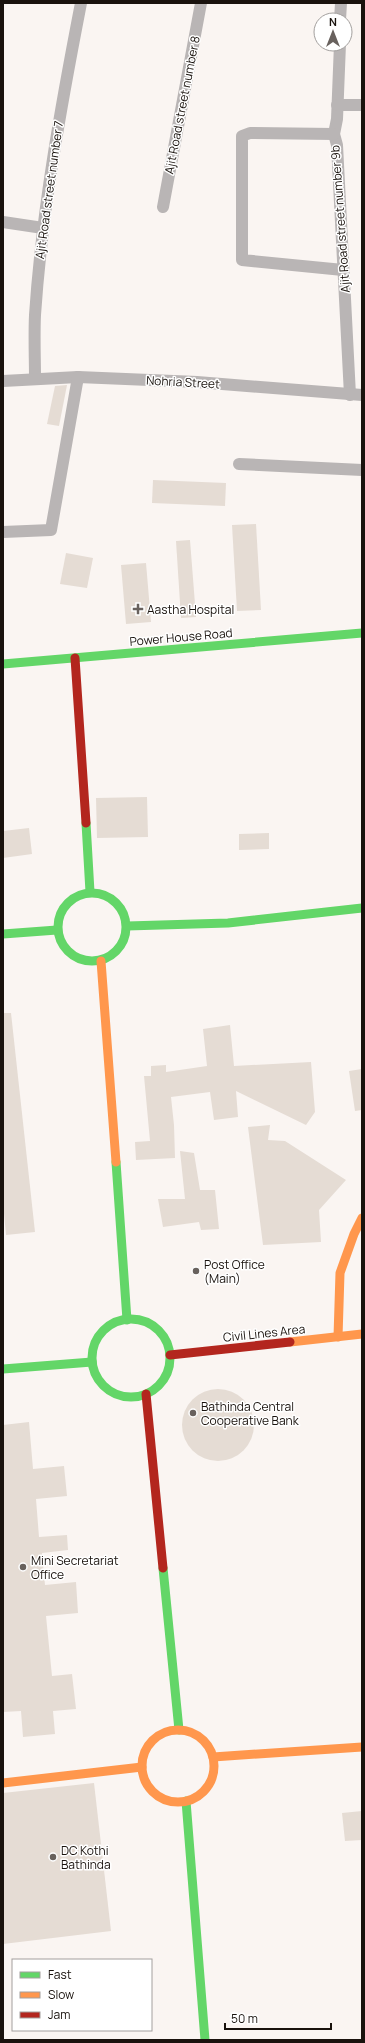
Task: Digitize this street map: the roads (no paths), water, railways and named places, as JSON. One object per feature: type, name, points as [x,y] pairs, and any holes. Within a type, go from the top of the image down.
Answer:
[{"type":"street","name":"Ajit Road street number 7","points":[[35,379],[35,317],[42,228],[61,104],[80,3]]},
{"type":"street","name":"Ajit Road street number 8","points":[[163,207],[201,3]]},
{"type":"street","name":"Ajit Road street number 9b","points":[[340,52],[334,134],[337,145],[343,270],[356,395]]},
{"type":"street","points":[[337,105],[362,105]]},
{"type":"street","points":[[334,134],[250,133],[242,136],[242,260],[343,270]]},
{"type":"street","points":[[3,222],[42,228]]},
{"type":"street","points":[[3,532],[51,530],[78,377]]},
{"type":"street","name":"Nohria Street","points":[[3,381],[78,377],[197,382],[356,395]]},
{"type":"street","points":[[239,464],[362,470]]},
{"type":"street","name":"Power House Road","points":[[3,664],[362,633]]},
{"type":"street","points":[[74,658],[90,892]]},
{"type":"street","points":[[90,892],[109,897],[123,910],[127,926],[123,944],[112,955],[101,961],[93,962],[76,958],[61,945],[57,930],[61,910],[73,897],[90,892]]},
{"type":"street","points":[[127,926],[228,923],[362,908]]},
{"type":"street","points":[[3,934],[57,930]]},
{"type":"street","points":[[101,961],[127,1320]]},
{"type":"street","points":[[338,1337],[340,1272],[354,1234],[362,1218]]},
{"type":"street","points":[[127,1320],[140,1320],[151,1325],[160,1333],[166,1343],[170,1355],[164,1378],[156,1388],[146,1394],[128,1396],[111,1392],[102,1384],[95,1374],[92,1362],[93,1350],[97,1338],[105,1329],[116,1322],[127,1320]]},
{"type":"street","name":"Civil Lines Area","points":[[170,1355],[362,1334]]},
{"type":"street","points":[[3,1369],[92,1362]]},
{"type":"street","points":[[146,1394],[179,1730]]},
{"type":"street","points":[[179,1730],[191,1732],[201,1738],[209,1746],[213,1757],[214,1769],[212,1780],[206,1789],[197,1796],[186,1801],[176,1802],[156,1794],[146,1782],[142,1767],[146,1750],[157,1737],[168,1732],[179,1730]]},
{"type":"street","points":[[213,1757],[362,1747]]},
{"type":"street","points":[[3,1783],[142,1767]]},
{"type":"street","points":[[186,1801],[204,2040]]},
{"type":"place","name":"Aastha Hospital","points":[[138,609]]},
{"type":"place","name":"Post Office (Main)","points":[[196,1271]]},
{"type":"place","name":"Bathinda Central Cooperative Bank","points":[[193,1413]]},
{"type":"place","name":"Mini Secretariat Office","points":[[23,1567]]},
{"type":"place","name":"DC Kothi Bathinda","points":[[53,1857]]}]
